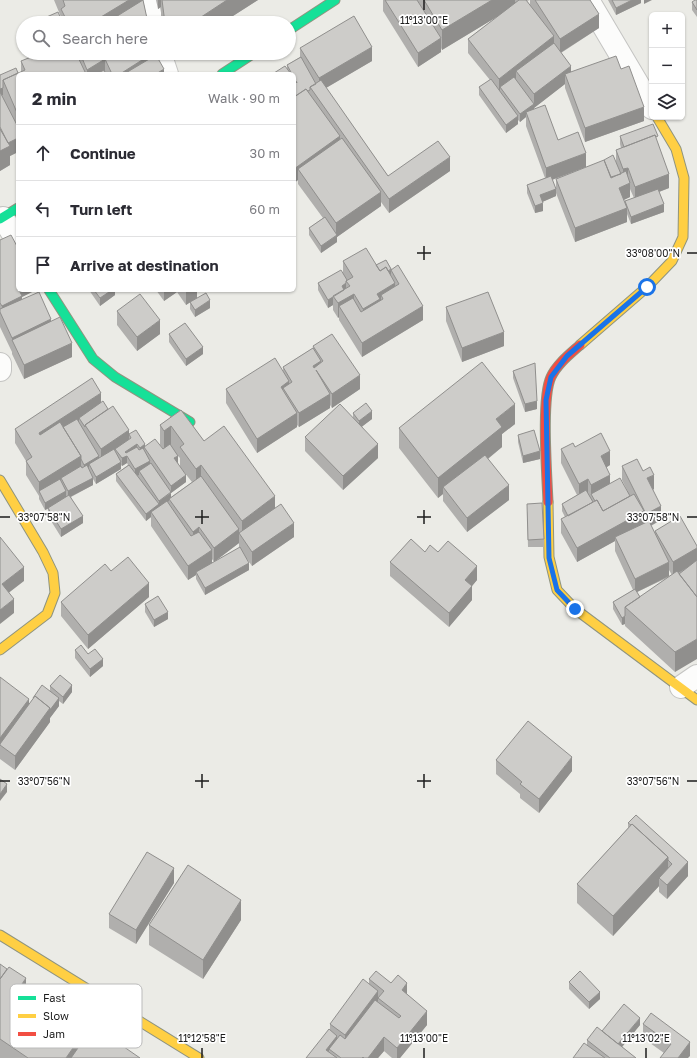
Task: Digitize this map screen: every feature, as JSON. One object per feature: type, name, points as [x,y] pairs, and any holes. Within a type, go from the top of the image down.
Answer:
[{"type":"street","points":[[147,0],[150,16]]},
{"type":"street","points":[[296,25],[335,0]]},
{"type":"street","points":[[588,0],[649,103]]},
{"type":"street","points":[[162,60],[166,72]]},
{"type":"street","points":[[225,72],[243,60]]},
{"type":"street","points":[[659,120],[676,149],[684,178],[683,237],[672,261],[657,277],[567,356],[551,377],[546,400],[549,558],[557,590],[575,609],[692,687]]},
{"type":"street","points":[[7,215],[16,237]]},
{"type":"street","points":[[50,292],[93,359],[115,377],[190,422]]},
{"type":"street","points":[[0,364],[0,370]]},
{"type":"street","points":[[0,480],[54,573],[55,593],[48,614],[0,650]]},
{"type":"street","points":[[0,935],[79,984]]},
{"type":"street","points":[[142,1023],[199,1058]]},
{"type":"building","points":[[63,0],[129,0],[103,16],[64,16],[61,9],[65,6]]},
{"type":"building","points":[[143,0],[146,16],[117,16]]},
{"type":"building","points":[[162,0],[227,0],[203,16],[164,16]]},
{"type":"building","points":[[385,0],[417,0],[441,38],[418,53]]},
{"type":"building","points":[[424,0],[492,0],[442,30]]},
{"type":"building","points":[[519,0],[526,0],[554,36],[499,79],[468,39]]},
{"type":"building","points":[[535,0],[590,0],[599,14],[560,39]]},
{"type":"building","points":[[612,0],[632,0],[616,8]]},
{"type":"building","points":[[697,0],[697,10],[692,2]]},
{"type":"building","points":[[58,12],[60,16],[49,16]]},
{"type":"building","points":[[354,16],[372,47],[319,78],[300,48]]},
{"type":"building","points":[[554,43],[571,66],[534,94],[516,71]]},
{"type":"building","points":[[616,56],[621,69],[629,66],[644,107],[585,128],[565,74]]},
{"type":"building","points":[[301,57],[316,84],[310,87],[310,90],[308,91],[306,89],[296,96],[296,72],[291,72],[287,65]]},
{"type":"building","points":[[79,60],[85,72],[21,72],[25,70],[21,61]]},
{"type":"building","points":[[83,60],[103,60],[87,70]]},
{"type":"building","points":[[105,60],[142,60],[123,72],[111,72]]},
{"type":"building","points":[[148,60],[159,60],[164,69],[159,72],[127,72]]},
{"type":"building","points":[[285,66],[290,72],[276,72]]},
{"type":"building","points":[[16,68],[18,72],[3,80],[3,88],[0,89],[0,75]]},
{"type":"building","points":[[16,74],[16,110],[3,80]]},
{"type":"building","points":[[514,77],[534,104],[520,114],[500,87]]},
{"type":"building","points":[[491,79],[518,116],[506,125],[479,87]]},
{"type":"building","points":[[321,80],[388,176],[438,141],[450,157],[389,199],[310,87]]},
{"type":"building","points":[[306,89],[340,136],[296,168],[296,96]]},
{"type":"building","points":[[0,92],[16,123],[16,139],[8,143],[0,127]]},
{"type":"building","points":[[545,105],[558,140],[578,132],[586,153],[546,168],[526,112]]},
{"type":"building","points":[[653,124],[658,136],[656,137],[655,135],[624,147],[620,136]]},
{"type":"building","points":[[0,129],[10,146],[0,151]]},
{"type":"building","points":[[655,135],[669,174],[635,187],[628,168],[623,169],[616,150]]},
{"type":"building","points":[[342,138],[381,192],[336,223],[298,169]]},
{"type":"building","points":[[613,155],[621,174],[611,177],[604,160]]},
{"type":"building","points":[[604,160],[611,178],[626,171],[630,183],[619,188],[627,208],[575,228],[556,179]]},
{"type":"building","points":[[551,176],[556,189],[540,195],[543,203],[535,206],[527,185]]},
{"type":"building","points":[[658,189],[664,204],[631,217],[625,201]]},
{"type":"building","points":[[325,217],[337,235],[321,246],[309,228]]},
{"type":"building","points":[[11,235],[16,244],[16,292],[20,292],[22,296],[2,306],[0,303],[0,240]]},
{"type":"building","points":[[366,248],[380,271],[386,267],[395,283],[377,294],[380,299],[363,309],[354,294],[338,303],[333,296],[350,286],[346,281],[353,277],[343,261]]},
{"type":"building","points":[[386,260],[391,269],[388,271],[386,267],[380,271],[376,265]]},
{"type":"building","points":[[398,265],[423,306],[362,343],[339,306],[353,298],[361,312],[383,299],[381,295],[399,284],[391,270]]},
{"type":"building","points":[[341,270],[347,280],[342,286],[344,290],[328,300],[318,283]]},
{"type":"building","points":[[39,292],[51,319],[12,338],[0,309]]},
{"type":"building","points":[[96,292],[109,292],[100,298]]},
{"type":"building","points":[[488,292],[504,332],[462,348],[446,307]]},
{"type":"building","points":[[206,293],[210,300],[195,310],[190,302]]},
{"type":"building","points":[[140,294],[160,320],[137,337],[117,311]]},
{"type":"building","points":[[60,317],[72,343],[24,365],[12,340]]},
{"type":"building","points":[[185,323],[203,347],[186,359],[169,334]]},
{"type":"building","points":[[332,334],[360,375],[332,394],[316,370],[330,394],[299,413],[283,388],[292,382],[283,367],[313,348],[321,361],[313,366],[314,368],[323,361],[313,346]]},
{"type":"building","points":[[275,358],[289,381],[281,387],[297,413],[257,439],[226,389]]},
{"type":"building","points":[[482,362],[515,404],[496,419],[502,427],[438,478],[399,428]]},
{"type":"building","points":[[535,363],[537,401],[525,404],[513,371]]},
{"type":"building","points":[[92,378],[101,393],[39,433],[40,435],[60,422],[81,456],[39,482],[26,461],[32,457],[15,429]]},
{"type":"building","points":[[103,401],[108,409],[85,425],[85,427],[79,418]]},
{"type":"building","points":[[366,403],[372,411],[359,421],[353,413]]},
{"type":"building","points":[[340,404],[378,444],[343,476],[305,437]]},
{"type":"building","points":[[113,406],[129,430],[101,449],[85,425]]},
{"type":"building","points":[[181,410],[204,441],[224,426],[275,496],[242,521],[201,465],[196,469],[180,447],[184,444],[171,426],[164,431],[160,425]]},
{"type":"building","points":[[77,419],[99,456],[84,465],[81,456],[63,427]]},
{"type":"building","points":[[136,430],[145,444],[140,448],[137,444],[125,452],[126,453],[137,447],[139,450],[143,448],[150,461],[135,469],[127,456],[122,458],[115,449],[131,438],[129,434]]},
{"type":"building","points":[[534,430],[540,451],[523,456],[518,435]]},
{"type":"building","points":[[601,433],[610,451],[601,456],[610,475],[591,485],[588,479],[579,484],[561,449],[573,443],[575,447]]},
{"type":"building","points":[[155,439],[163,449],[170,444],[178,456],[174,458],[186,475],[171,486],[144,447]]},
{"type":"building","points":[[114,449],[121,462],[96,477],[89,464]]},
{"type":"building","points":[[485,455],[509,485],[467,518],[443,487]]},
{"type":"building","points":[[637,459],[643,471],[650,467],[654,475],[647,478],[661,506],[646,514],[622,466]]},
{"type":"building","points":[[151,463],[171,492],[159,501],[139,471]]},
{"type":"building","points":[[87,465],[93,478],[68,491],[61,478],[81,466],[82,468]]},
{"type":"building","points":[[129,465],[159,504],[146,514],[116,474]]},
{"type":"building","points":[[201,476],[239,529],[214,548],[199,527],[193,532],[169,499]]},
{"type":"building","points":[[620,478],[630,496],[603,511],[597,500],[595,501],[591,494]]},
{"type":"building","points":[[60,479],[66,491],[45,503],[39,491]]},
{"type":"building","points":[[586,490],[593,502],[568,516],[562,504]]},
{"type":"building","points":[[634,494],[644,511],[577,548],[561,519],[597,500],[603,511]]},
{"type":"building","points":[[69,495],[83,516],[61,529],[48,508]]},
{"type":"building","points":[[167,501],[191,536],[199,532],[212,550],[188,566],[151,512]]},
{"type":"building","points":[[542,503],[544,539],[528,540],[527,504]]},
{"type":"building","points":[[281,504],[294,523],[252,552],[239,533]]},
{"type":"building","points":[[680,516],[697,548],[673,562],[655,531]]},
{"type":"building","points":[[649,521],[669,562],[635,579],[615,537]]},
{"type":"building","points":[[0,537],[24,567],[2,584],[14,599],[0,610]]},
{"type":"building","points":[[411,539],[425,552],[430,545],[438,552],[448,541],[477,566],[465,580],[472,586],[449,613],[390,562]]},
{"type":"building","points":[[240,547],[249,563],[205,588],[196,572]]},
{"type":"building","points":[[128,557],[149,583],[88,635],[61,602],[105,564],[111,571]]},
{"type":"building","points":[[697,560],[697,597],[679,574]]},
{"type":"building","points":[[677,571],[697,597],[697,639],[675,652],[625,607]]},
{"type":"building","points":[[635,589],[640,597],[625,607],[625,616],[622,618],[613,602]]},
{"type":"building","points":[[158,596],[168,612],[154,620],[145,604]]},
{"type":"building","points":[[81,645],[88,654],[95,649],[103,659],[90,669],[75,650]]},
{"type":"building","points":[[60,675],[72,685],[63,697],[50,686]]},
{"type":"building","points":[[0,677],[29,699],[0,738]]},
{"type":"building","points":[[42,685],[59,698],[50,710],[50,708],[35,696],[33,698]]},
{"type":"building","points":[[35,696],[50,708],[15,756],[0,744]]},
{"type":"building","points":[[528,721],[572,757],[539,799],[520,784],[522,782],[496,760]]},
{"type":"building","points":[[0,779],[7,784],[0,794]]},
{"type":"building","points":[[636,815],[688,862],[667,885],[659,878],[672,864],[668,860],[668,857],[632,824],[631,825],[628,823]]},
{"type":"building","points":[[632,824],[668,857],[613,916],[577,884]]},
{"type":"building","points":[[147,852],[174,868],[136,930],[109,914]]},
{"type":"building","points":[[188,865],[241,900],[203,960],[149,925]]},
{"type":"building","points":[[0,964],[7,969],[0,979]]},
{"type":"building","points":[[9,967],[26,978],[22,984],[10,984],[10,1046],[0,1039],[0,979]]},
{"type":"building","points":[[376,971],[391,983],[398,975],[407,983],[402,990],[427,1011],[397,1048],[384,1037],[368,1058],[341,1058],[329,1049],[340,1035],[345,1039],[375,1000],[399,1018],[401,1016],[378,998],[384,991],[369,979]]},
{"type":"building","points":[[580,971],[600,992],[589,1002],[569,982]]},
{"type":"building","points":[[363,979],[378,991],[345,1035],[330,1024]]},
{"type":"building","points":[[624,1004],[640,1018],[618,1044],[602,1031]]},
{"type":"building","points":[[651,1013],[690,1042],[678,1058],[660,1058],[671,1044],[643,1024]]},
{"type":"building","points":[[597,1027],[636,1058],[610,1058],[587,1040]]},
{"type":"building","points":[[329,1029],[337,1036],[326,1050],[337,1058],[306,1058]]},
{"type":"building","points":[[584,1043],[605,1058],[573,1058]]},
{"type":"building","points":[[13,1048],[73,1048],[66,1058],[28,1058]]},
{"type":"building","points":[[78,1048],[126,1048],[140,1058],[71,1058]]},
{"type":"traffic: fast","points":[[296,25],[335,0]]},
{"type":"traffic: fast","points":[[225,72],[243,60]]},
{"type":"traffic: fast","points":[[0,219],[16,209]]},
{"type":"traffic: fast","points":[[50,292],[93,359],[115,377],[190,422]]},
{"type":"traffic: slow","points":[[580,345],[647,287],[672,261],[683,237],[684,178],[676,149],[659,120]]},
{"type":"traffic: slow","points":[[0,480],[43,552],[53,573],[55,593],[47,614],[0,650]]},
{"type":"traffic: slow","points":[[548,502],[549,557],[557,590],[575,609],[697,700]]},
{"type":"traffic: slow","points":[[0,935],[79,984]]},
{"type":"traffic: slow","points":[[142,1023],[199,1058]]},
{"type":"traffic: jam","points":[[548,502],[545,437],[548,387],[551,377],[557,368],[580,345]]},
{"type":"route","points":[[575,609],[557,590],[549,558],[546,400],[551,377],[567,356],[647,287]]}]
